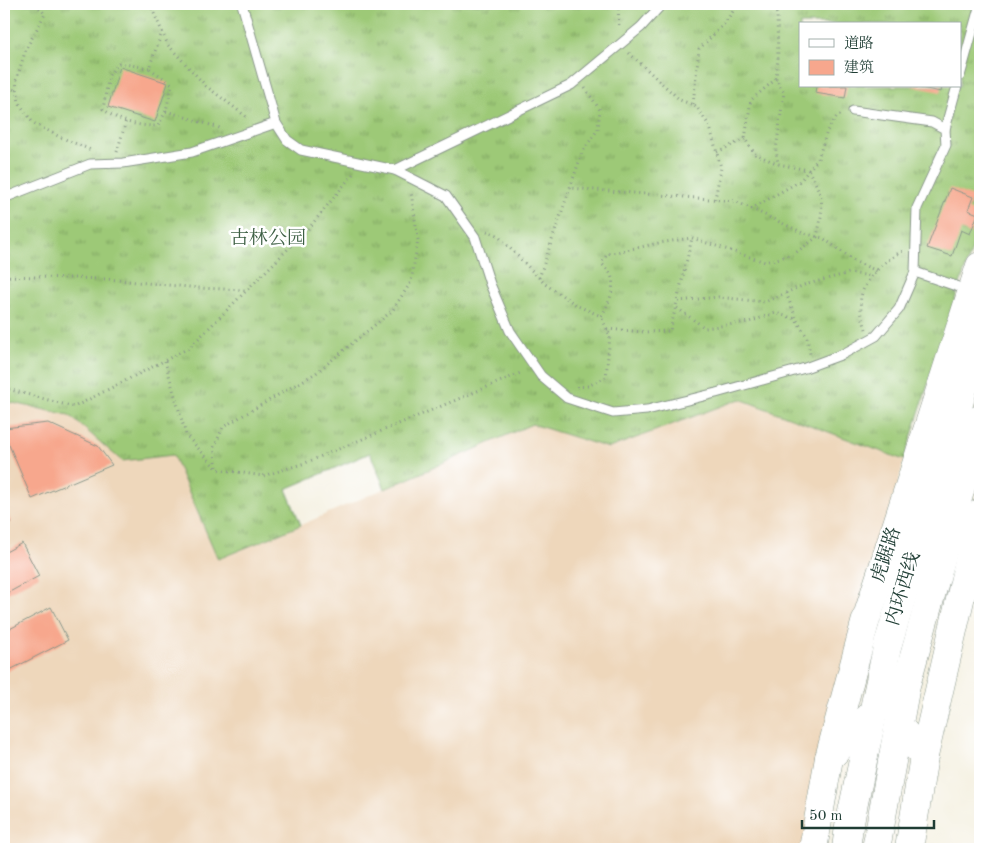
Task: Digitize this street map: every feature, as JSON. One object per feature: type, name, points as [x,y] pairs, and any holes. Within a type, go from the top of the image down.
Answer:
[{"type":"main road","name":"虎踞路","points":[[813,849],[829,758],[865,623],[980,266]]},
{"type":"main road","name":"内环西线","points":[[846,849],[849,826],[887,648],[980,332]]},
{"type":"main road","name":"内环西线","points":[[876,849],[906,685],[980,419]]},
{"type":"main road","points":[[909,849],[924,756],[980,513]]},
{"type":"main road","points":[[829,758],[873,712]]},
{"type":"main road","points":[[899,726],[924,756]]},
{"type":"lane","points":[[242,4],[276,122],[288,140],[301,150],[396,170],[446,196],[475,236],[490,284],[510,331],[541,376],[567,398],[613,413],[647,410],[813,365],[843,354],[876,336],[899,309],[915,272],[917,208],[946,145],[945,130],[956,88]]},
{"type":"lane","points":[[396,170],[571,85],[642,26],[662,4]]},
{"type":"lane","points":[[962,69],[980,4]]},
{"type":"lane","points":[[853,110],[932,122],[945,130]]},
{"type":"lane","points":[[4,198],[90,164],[192,152],[276,122]]},
{"type":"lane","points":[[915,272],[971,291]]},
{"type":"path","points":[[36,4],[45,14],[26,49],[16,81],[18,103],[33,123],[60,138],[114,162],[126,121]]},
{"type":"path","points":[[150,4],[168,44],[206,86],[261,128]]},
{"type":"path","points":[[618,4],[620,44],[680,100],[696,106],[710,127],[721,168],[715,200]]},
{"type":"path","points":[[693,104],[699,49],[724,24],[738,4]]},
{"type":"path","points":[[772,4],[777,14],[778,58],[776,79],[784,92],[776,150],[778,164]]},
{"type":"path","points":[[149,68],[162,32]]},
{"type":"path","points":[[119,63],[149,68],[172,84],[166,111],[158,126],[138,126],[113,116],[103,109],[109,75],[119,63]]},
{"type":"path","points":[[538,278],[582,153],[598,129],[600,110],[579,78]]},
{"type":"path","points":[[601,316],[607,308],[612,292],[612,275],[602,264],[607,254],[692,238],[765,262],[794,254],[817,237],[823,210],[820,190],[808,170],[778,164],[755,154],[745,139],[751,100],[776,79]]},
{"type":"path","points":[[4,85],[17,91]]},
{"type":"path","points":[[751,209],[800,181],[818,159],[828,131],[837,116],[853,110]]},
{"type":"path","points":[[166,111],[242,134]]},
{"type":"path","points":[[717,152],[745,139]]},
{"type":"path","points":[[4,388],[74,407],[189,348],[309,228],[363,163]]},
{"type":"path","points":[[218,468],[214,448],[223,427],[316,373],[392,311],[411,282],[418,240],[409,176]]},
{"type":"path","points":[[570,188],[735,201],[803,233],[823,238],[856,262],[877,271]]},
{"type":"path","points":[[467,225],[497,235],[544,284],[578,306],[601,316],[610,336],[606,377],[588,386],[557,390]]},
{"type":"path","points":[[607,329],[644,332],[670,331],[677,308],[692,238]]},
{"type":"path","points":[[869,340],[862,318],[861,298],[872,276],[892,256],[915,246]]},
{"type":"path","points":[[678,301],[718,297],[766,302],[804,285],[849,273],[872,276]]},
{"type":"path","points":[[4,276],[106,278],[199,288],[247,290]]},
{"type":"path","points":[[786,293],[796,319],[807,337],[813,365]]},
{"type":"path","points":[[677,308],[704,328],[749,322],[775,313],[796,319]]},
{"type":"path","points":[[164,361],[186,435],[218,468],[262,476],[305,463],[535,367]]},
{"type":"shaded area","points":[[740,399],[904,460],[805,849],[4,849],[4,401],[69,415],[122,461],[173,455],[218,559],[301,525],[532,424],[609,448]]},
{"type":"green space","name":"古林公园","points":[[4,4],[980,4],[980,227],[904,460],[740,399],[609,448],[532,424],[385,489],[370,453],[286,489],[301,525],[218,559],[173,455],[122,461],[69,415],[4,401]]},
{"type":"building","points":[[120,67],[168,83],[155,122],[108,107]]},
{"type":"building","points":[[816,88],[847,88],[845,98],[815,93]]},
{"type":"building","points":[[921,88],[942,88],[941,92]]},
{"type":"building","points":[[950,188],[973,197],[968,210],[978,214],[970,234],[961,230],[952,256],[927,248]]},
{"type":"building","points":[[48,423],[98,446],[112,465],[32,499],[4,433],[4,428]]},
{"type":"building","points":[[4,508],[11,522],[4,526]]},
{"type":"building","points":[[22,543],[39,576],[4,595],[4,553]]},
{"type":"building","points":[[51,607],[68,640],[4,673],[4,632]]}]
